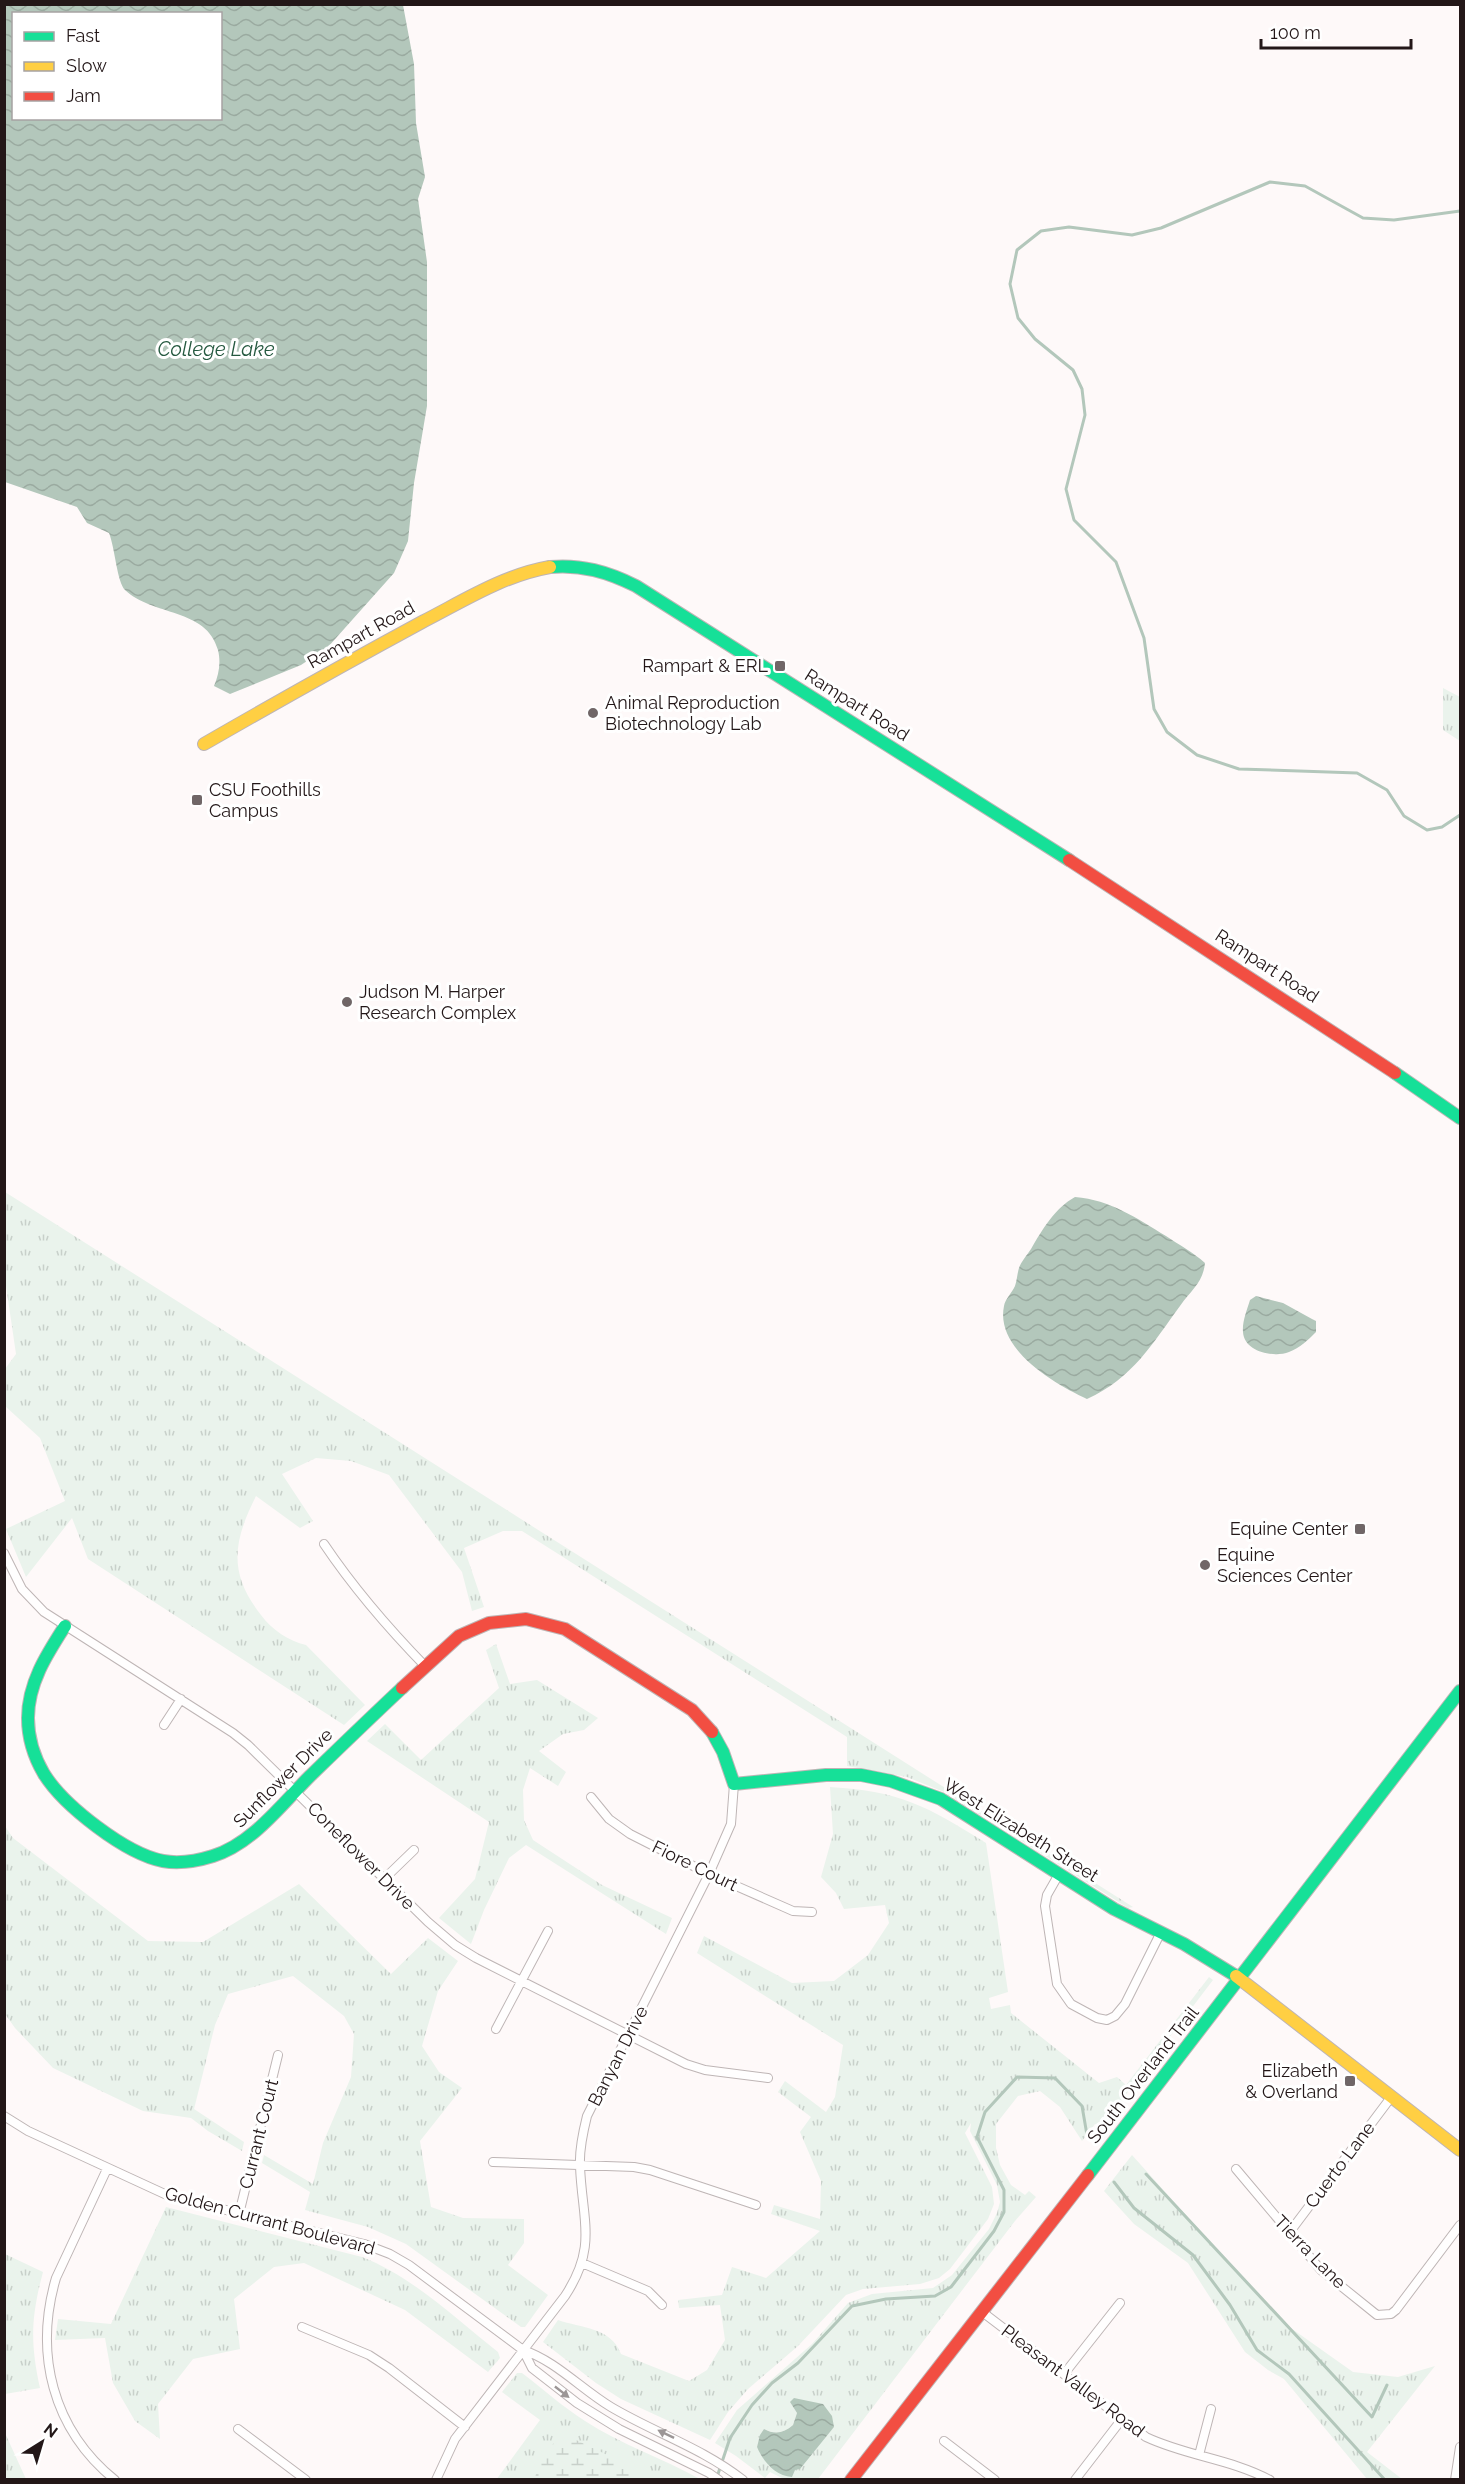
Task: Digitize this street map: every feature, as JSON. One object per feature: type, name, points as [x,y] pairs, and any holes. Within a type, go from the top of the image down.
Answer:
[{"type":"street","name":"Rampart Road","points":[[204,744],[382,644],[498,583],[549,567],[570,566],[610,574],[636,586],[1192,939],[1369,1054],[1461,1118]]},
{"type":"street","points":[[324,1544],[352,1586],[389,1630],[426,1667],[459,1636],[489,1623],[526,1619],[565,1629],[692,1710],[709,1726],[723,1748],[735,1784]]},
{"type":"street","name":"Coneflower Drive","points":[[4,1553],[22,1589],[44,1612],[241,1739],[428,1922],[456,1945],[686,2064],[705,2070],[768,2078]]},
{"type":"street","name":"Sunflower Drive","points":[[65,1626],[38,1671],[32,1687],[28,1712],[30,1737],[40,1767],[61,1795],[123,1846],[136,1853],[166,1861],[190,1861],[213,1857],[242,1844],[352,1735],[426,1667]]},
{"type":"street","name":"South Overland Trail","points":[[851,2480],[1091,2169],[1112,2146],[1461,1691]]},
{"type":"street","points":[[164,1725],[181,1699]]},
{"type":"street","name":"West Elizabeth Street","points":[[735,1784],[826,1775],[861,1775],[919,1789],[953,1805],[1114,1910],[1214,1961],[1461,2150]]},
{"type":"street","name":"Banyan Drive","points":[[436,2480],[455,2439],[565,2296],[582,2263],[587,2225],[580,2165],[581,2143],[587,2116],[709,1874],[731,1824],[735,1784]]},
{"type":"street","name":"Fiore Court","points":[[591,1797],[609,1818],[630,1834],[709,1874],[793,1911],[812,1912]]},
{"type":"street","points":[[384,1879],[414,1850]]},
{"type":"street","points":[[1059,1874],[1047,1896],[1045,1906],[1056,1984],[1071,2004],[1097,2018],[1107,2020],[1115,2016],[1125,2004],[1161,1932]]},
{"type":"street","points":[[496,2029],[548,1931]]},
{"type":"street","name":"Currant Court","points":[[239,2214],[278,2055]]},
{"type":"street","name":"Cuerto Lane","points":[[1289,2233],[1392,2096]]},
{"type":"street","name":"Golden Currant Boulevard","points":[[4,2116],[28,2131],[169,2196],[364,2244],[390,2254],[409,2265],[523,2350],[542,2357],[610,2406],[706,2453],[743,2480]]},
{"type":"street","points":[[493,2162],[633,2167],[650,2170],[756,2205]]},
{"type":"street","points":[[107,2169],[56,2278],[49,2307],[46,2337],[50,2374],[69,2424],[85,2450],[115,2480]]},
{"type":"street","name":"Tierra Lane","points":[[1236,2169],[1322,2270],[1371,2312],[1383,2316],[1396,2310],[1461,2225]]},
{"type":"street","points":[[582,2263],[648,2291],[662,2305]]},
{"type":"street","points":[[1065,2374],[1120,2303]]},
{"type":"street","name":"Pleasant Valley Road","points":[[981,2311],[1146,2437],[1166,2446],[1248,2470],[1270,2480]]},
{"type":"street","points":[[302,2327],[369,2355],[465,2427]]},
{"type":"street","name":"Golden Currant Boulevard","points":[[523,2350],[532,2368],[577,2403],[619,2429],[709,2473],[718,2480]]},
{"type":"street","points":[[1199,2455],[1211,2409]]},
{"type":"street","points":[[1075,2480],[1122,2419]]},
{"type":"street","points":[[238,2429],[306,2480]]},
{"type":"street","points":[[944,2440],[994,2480]]},
{"type":"street","points":[[1455,2480],[1461,2447]]},
{"type":"street","points":[[697,2467],[706,2453]]},
{"type":"green space","points":[[1443,688],[1460,697],[1460,741],[1443,730]]},
{"type":"green space","points":[[5,1192],[1133,1907],[1128,1908],[944,1792],[907,1777],[847,1766],[847,1737],[522,1531],[503,1531],[464,1548],[484,1607],[472,1611],[462,1572],[389,1475],[351,1461],[316,1458],[282,1474],[313,1521],[300,1528],[256,1496],[242,1528],[237,1557],[243,1585],[250,1600],[265,1620],[281,1634],[306,1645],[365,1705],[344,1725],[88,1559],[72,1518],[26,1577],[6,1529],[65,1501],[40,1438],[5,1406],[5,1369],[16,1354],[5,1279]]},
{"type":"green space","points":[[496,1644],[510,1684],[537,1680],[598,1718],[584,1730],[563,1734],[539,1751],[566,1772],[558,1786],[530,1768],[523,1790],[524,1820],[533,1840],[602,1885],[672,1918],[666,1934],[526,1845],[509,1858],[484,1910],[471,1944],[439,1918],[475,1879],[489,1822],[367,1741],[385,1724],[421,1760],[499,1688],[486,1650]]},
{"type":"green space","points":[[830,1787],[876,1792],[912,1803],[947,1819],[986,1843],[1008,1992],[989,1998],[991,2009],[1010,2005],[1011,2013],[1099,2083],[1117,2077],[1126,2085],[1209,1977],[1213,1980],[1102,2126],[1095,2124],[1082,2141],[1060,2107],[1040,2091],[1018,2096],[996,2124],[996,2148],[1000,2165],[1011,2185],[1025,2195],[1029,2191],[1036,2197],[1015,2221],[818,2479],[784,2479],[770,2472],[765,2478],[715,2443],[737,2410],[812,2344],[848,2303],[872,2294],[933,2288],[952,2275],[989,2229],[1000,2202],[997,2185],[970,2131],[971,2123],[965,2133],[992,2187],[994,2204],[988,2219],[950,2269],[939,2278],[920,2284],[863,2289],[846,2295],[798,2346],[748,2389],[728,2412],[710,2440],[621,2399],[596,2383],[543,2342],[558,2320],[585,2327],[610,2338],[621,2354],[689,2381],[707,2370],[725,2340],[720,2305],[679,2308],[678,2300],[722,2295],[732,2267],[766,2278],[820,2231],[771,2214],[774,2205],[820,2219],[821,2181],[800,2132],[811,2117],[778,2092],[785,2081],[826,2112],[835,2097],[843,2045],[697,1953],[704,1936],[792,1983],[834,1981],[868,1955],[889,1923],[885,1905],[844,1909],[836,1893],[821,1877],[833,1834]],"holes":[[[790,2402],[834,2427],[795,2470],[770,2467],[757,2447],[764,2429],[779,2432],[793,2425],[797,2413]]]},
{"type":"green space","points":[[5,1826],[13,1838],[148,1941],[203,1942],[299,1884],[391,1974],[428,1938],[458,1961],[438,1991],[422,2046],[439,2072],[462,2088],[420,2141],[431,2207],[463,2218],[524,2219],[524,2243],[508,2265],[548,2295],[525,2327],[521,2327],[406,2244],[368,2227],[305,2210],[310,2192],[262,2163],[264,2155],[313,2184],[323,2143],[351,2077],[354,2034],[344,2016],[293,1976],[228,1994],[215,2025],[194,2109],[244,2142],[242,2151],[191,2118],[143,2111],[53,2068],[15,2028],[5,2014]]},
{"type":"green space","points":[[1132,2155],[1281,2321],[1353,2372],[1398,2377],[1435,2366],[1367,2452],[1402,2479],[1367,2479],[1284,2379],[1245,2352],[1188,2263],[1134,2224],[1104,2191]]},
{"type":"green space","points":[[166,2207],[362,2257],[381,2265],[433,2299],[498,2352],[500,2358],[488,2372],[405,2310],[304,2263],[274,2267],[234,2299],[240,2349],[193,2359],[158,2404],[160,2439],[135,2421],[113,2383],[105,2338],[55,2340],[58,2319],[111,2324]]},
{"type":"green space","points":[[5,2254],[43,2272],[33,2330],[40,2388],[5,2394]]},
{"type":"green space","points":[[517,2373],[522,2373],[569,2410],[598,2429],[700,2479],[496,2480],[540,2420],[502,2392]]},
{"type":"green space","points":[[5,2433],[26,2479],[5,2479]]},
{"type":"green space","points":[[570,2437],[630,2466],[651,2479],[535,2479],[542,2458],[550,2446]]},
{"type":"water","name":"College Lake","points":[[5,4],[403,5],[414,64],[416,123],[425,177],[418,199],[427,262],[427,406],[414,483],[408,541],[394,573],[328,647],[301,665],[230,694],[214,686],[219,659],[212,636],[191,619],[149,604],[125,590],[120,580],[109,533],[87,523],[77,507],[5,482]]},
{"type":"water","points":[[1075,1197],[1100,1202],[1123,1211],[1166,1236],[1205,1263],[1202,1276],[1196,1286],[1140,1359],[1117,1381],[1087,1399],[1059,1384],[1030,1363],[1009,1337],[1004,1322],[1004,1306],[1015,1286],[1021,1263],[1050,1220],[1061,1207]]},
{"type":"water","points":[[1256,1296],[1283,1303],[1316,1321],[1316,1332],[1300,1346],[1283,1354],[1268,1354],[1254,1349],[1245,1339],[1243,1328],[1250,1300]]},
{"type":"water","points":[[794,2398],[823,2404],[832,2416],[834,2427],[800,2469],[795,2470],[792,2477],[780,2474],[770,2467],[757,2447],[764,2429],[779,2432],[793,2425],[797,2413],[790,2402]]},
{"type":"waterway","points":[[1460,211],[1394,220],[1363,218],[1305,186],[1270,182],[1161,228],[1132,235],[1069,227],[1041,231],[1017,250],[1010,284],[1018,318],[1035,339],[1073,370],[1082,389],[1085,415],[1066,489],[1074,520],[1116,562],[1144,638],[1154,709],[1167,732],[1197,755],[1239,769],[1357,773],[1387,790],[1404,816],[1427,830],[1442,827],[1460,815]]},
{"type":"waterway","points":[[717,2477],[730,2438],[752,2405],[772,2383],[798,2363],[852,2306],[886,2299],[935,2296],[951,2287],[994,2231],[1004,2212],[1004,2190],[977,2137],[985,2112],[1017,2077],[1055,2078],[1082,2106],[1087,2135]]},
{"type":"waterway","points":[[1146,2174],[1372,2417],[1387,2385]]},
{"type":"waterway","points":[[1114,2182],[1134,2208],[1193,2255],[1230,2305],[1257,2350],[1289,2374],[1385,2480]]},
{"type":"traffic: fast","points":[[550,567],[594,570],[636,586],[1069,860]]},
{"type":"traffic: fast","points":[[1395,1073],[1460,1118]]},
{"type":"traffic: fast","points":[[65,1626],[45,1658],[31,1693],[28,1725],[37,1761],[53,1787],[97,1827],[132,1849],[163,1861],[182,1862],[201,1859],[241,1843],[402,1688]]},
{"type":"traffic: fast","points":[[1088,2175],[1460,1691]]},
{"type":"traffic: fast","points":[[712,1732],[723,1752],[734,1784],[826,1775],[861,1775],[891,1781],[941,1799],[1114,1909],[1184,1944],[1236,1976]]},
{"type":"traffic: slow","points":[[204,744],[341,666],[470,597],[501,582],[550,567]]},
{"type":"traffic: slow","points":[[1236,1976],[1460,2150]]},
{"type":"traffic: jam","points":[[1069,860],[1395,1073]]},
{"type":"traffic: jam","points":[[402,1688],[459,1636],[489,1623],[526,1619],[565,1629],[692,1710],[712,1732]]},
{"type":"traffic: jam","points":[[851,2480],[1088,2175]]},
{"type":"place","name":"Rampart & ERL","points":[[780,666]]},
{"type":"place","name":"Animal Reproduction Biotechnology Lab","points":[[593,713]]},
{"type":"place","name":"CSU Foothills Campus","points":[[197,800]]},
{"type":"place","name":"Judson M. Harper Research Complex","points":[[347,1002]]},
{"type":"place","name":"Equine Center","points":[[1360,1529]]},
{"type":"place","name":"Equine Sciences Center","points":[[1205,1565]]},
{"type":"place","name":"Elizabeth & Overland","points":[[1350,2081]]}]
